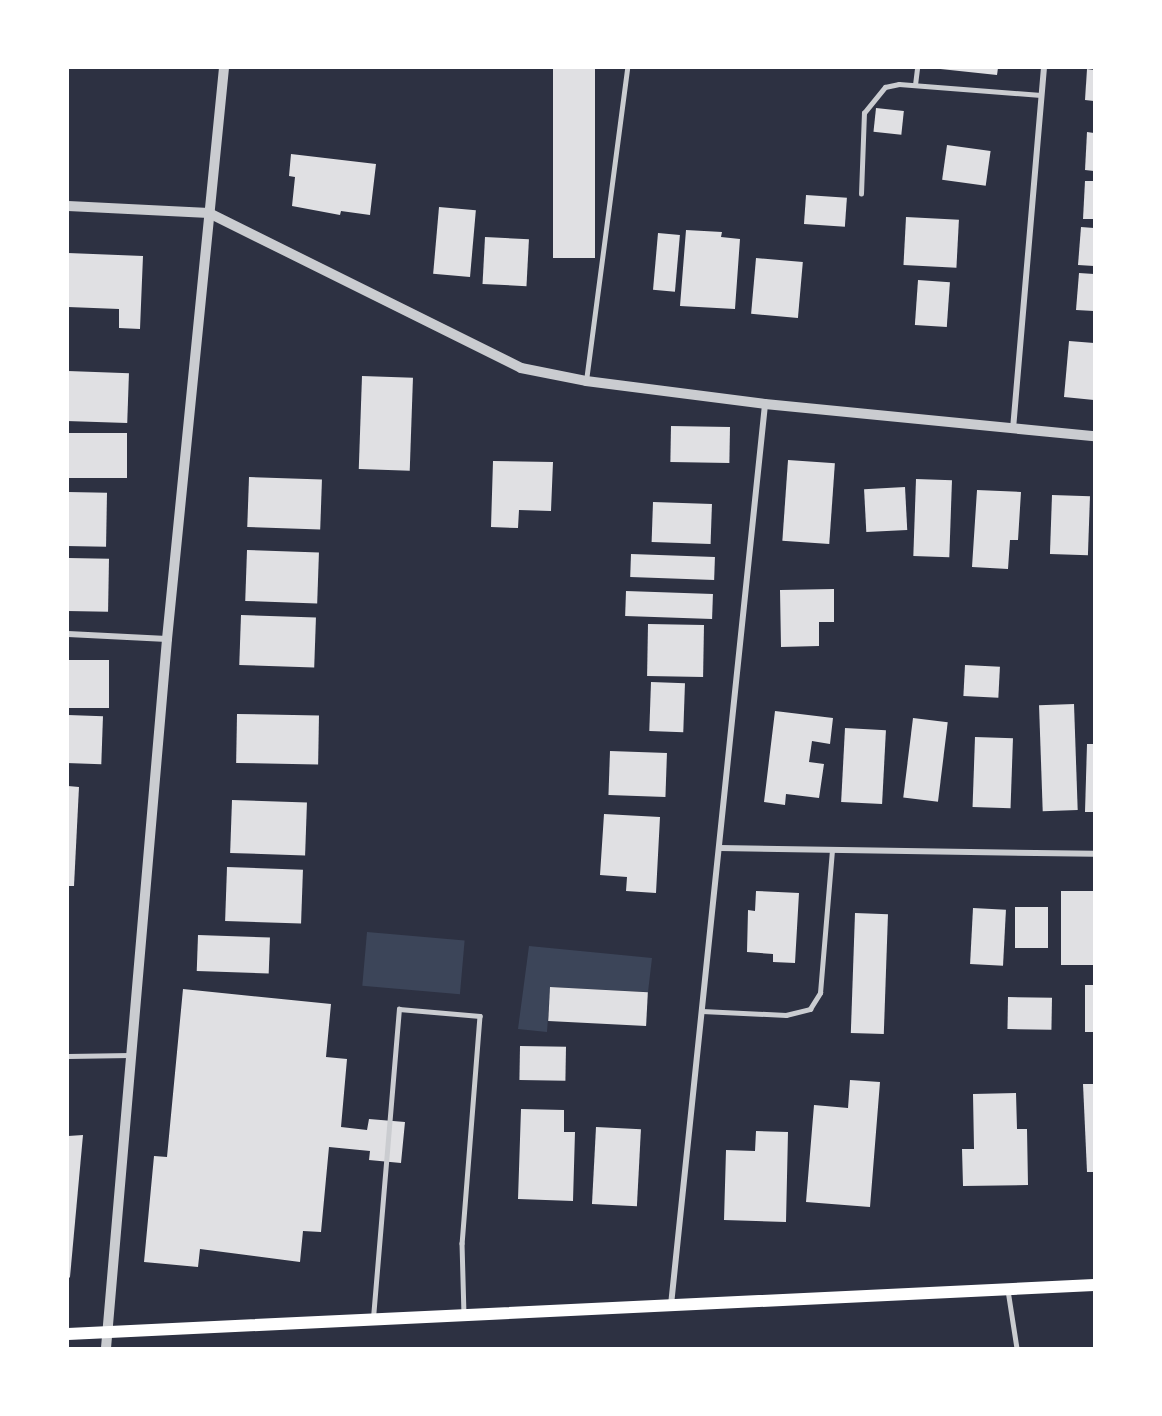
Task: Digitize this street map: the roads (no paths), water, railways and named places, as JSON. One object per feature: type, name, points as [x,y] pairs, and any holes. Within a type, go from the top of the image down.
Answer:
[{"type":"main road","points":[[68,1334],[1095,1285]]},
{"type":"street","points":[[105,1348],[167,639],[224,68]]},
{"type":"street","points":[[1013,429],[1044,68]]},
{"type":"street","points":[[68,206],[209,213],[521,368],[586,381],[765,404],[1095,436]]},
{"type":"street","points":[[671,1306],[765,404]]},
{"type":"street","points":[[68,634],[167,639]]},
{"type":"street","points":[[720,848],[1095,854]]},
{"type":"lane","points":[[586,381],[627,68]]},
{"type":"lane","points":[[915,85],[916,68]]},
{"type":"lane","points":[[861,194],[864,113],[885,87],[915,85],[1041,95]]},
{"type":"lane","points":[[702,1011],[786,1015],[810,1009],[820,993],[831,850]]},
{"type":"lane","points":[[372,1320],[399,1009],[480,1016],[462,1243],[464,1315]]},
{"type":"lane","points":[[68,1056],[130,1055]]},
{"type":"lane","points":[[1008,1290],[1014,1347]]}]
